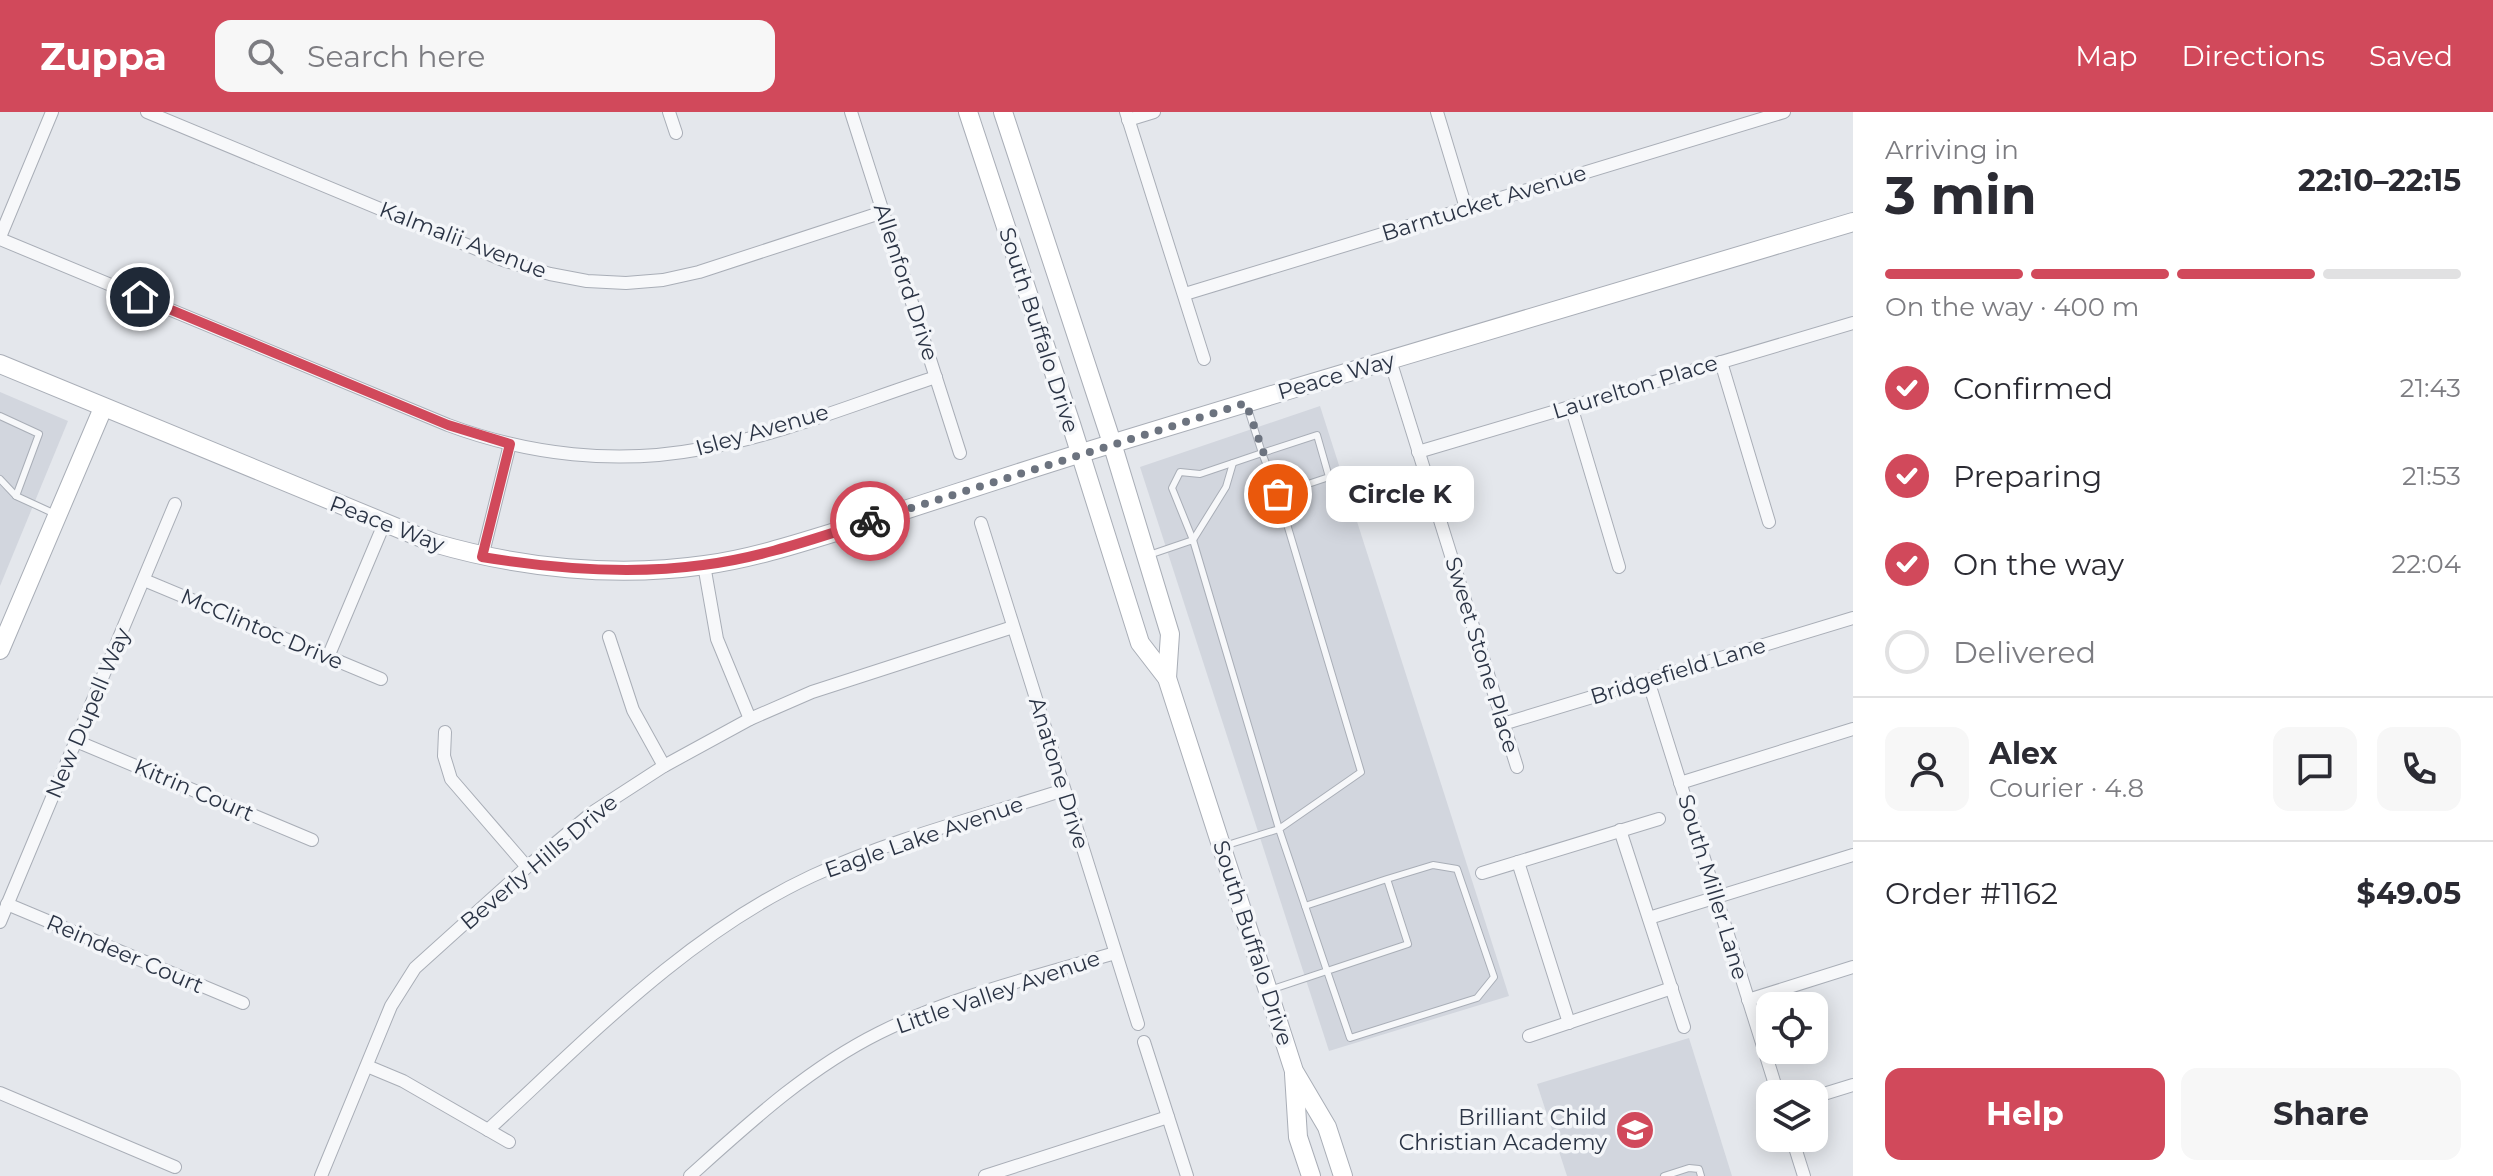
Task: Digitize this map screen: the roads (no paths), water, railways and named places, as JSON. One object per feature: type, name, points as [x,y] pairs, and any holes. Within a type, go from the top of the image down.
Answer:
[{"type":"main road","name":"South Buffalo Drive","points":[[968,112],[1140,643],[1167,678],[1294,1071],[1327,1127],[1343,1176]]},
{"type":"main road","name":"South Buffalo Drive","points":[[1003,112],[1112,443],[1170,634],[1167,678]]},
{"type":"main road","name":"Peace Way","points":[[0,364],[434,543],[482,557],[522,563],[608,570],[654,570],[704,565],[773,551],[1112,443],[1853,222]]},
{"type":"main road","points":[[0,650],[103,408]]},
{"type":"main road","name":"South Buffalo Drive","points":[[1294,1071],[1298,1137],[1311,1176]]},
{"type":"street","points":[[0,238],[52,112]]},
{"type":"street","name":"Kalmalii Avenue","points":[[147,112],[503,260],[587,281],[635,282],[681,277],[883,212]]},
{"type":"street","points":[[669,112],[676,133]]},
{"type":"street","name":"Allenford Drive","points":[[851,112],[960,453]]},
{"type":"street","points":[[1154,112],[1127,116],[1204,359]]},
{"type":"street","points":[[1437,112],[1466,208]]},
{"type":"street","name":"Barntucket Avenue","points":[[1185,294],[1784,112]]},
{"type":"street","name":"Isley Avenue","points":[[0,238],[448,425],[510,444],[551,452],[602,456],[688,451],[746,439],[936,377]]},
{"type":"street","name":"Laurelton Place","points":[[1418,452],[1853,323]]},
{"type":"street","name":"Sweet Stone Place","points":[[1390,360],[1517,767]]},
{"type":"street","points":[[1721,362],[1769,522]]},
{"type":"street","points":[[1571,406],[1619,567]]},
{"type":"street","points":[[482,557],[510,444]]},
{"type":"street","name":"New Dupell Way","points":[[0,922],[175,504]]},
{"type":"street","name":"Anatone Drive","points":[[981,523],[1138,1024]]},
{"type":"street","points":[[328,657],[384,524]]},
{"type":"street","points":[[704,565],[717,639],[750,719]]},
{"type":"street","name":"McClintoc Drive","points":[[144,580],[381,679]]},
{"type":"street","name":"Bridgefield Lane","points":[[1503,724],[1853,618]]},
{"type":"street","name":"Beverly Hills Drive","points":[[321,1176],[391,1006],[415,968],[593,812],[664,766],[750,719],[812,692],[1013,627]]},
{"type":"street","points":[[609,637],[633,710],[664,766]]},
{"type":"street","name":"South Miller Lane","points":[[1648,680],[1774,1080]]},
{"type":"street","points":[[1680,783],[1853,729]]},
{"type":"street","points":[[445,732],[444,756],[451,779],[527,867]]},
{"type":"street","name":"Kitrin Court","points":[[76,741],[312,840]]},
{"type":"street","name":"Eagle Lake Avenue","points":[[488,1130],[649,982],[740,916],[809,877],[867,852],[1064,790]]},
{"type":"street","points":[[1482,873],[1659,819]]},
{"type":"street","points":[[1620,830],[1684,1027]]},
{"type":"street","points":[[1649,918],[1853,855]]},
{"type":"street","points":[[1518,862],[1569,1023]]},
{"type":"street","name":"Reindeer Court","points":[[7,904],[243,1003]]},
{"type":"street","name":"Little Valley Avenue","points":[[690,1176],[768,1106],[821,1067],[879,1033],[952,1003],[1115,953]]},
{"type":"street","points":[[1748,1000],[1853,967]]},
{"type":"street","points":[[1529,1036],[1672,988]]},
{"type":"street","points":[[1144,1042],[1187,1176]]},
{"type":"street","points":[[367,1066],[403,1081],[509,1142]]},
{"type":"street","points":[[1828,1093],[1853,1085]]},
{"type":"street","points":[[0,1093],[175,1167]]},
{"type":"street","points":[[993,1174],[1168,1117]]},
{"type":"street","points":[[1796,1152],[1804,1176]]},
{"type":"lane","points":[[1221,847],[1279,829],[1361,772],[1278,494],[1246,403]]},
{"type":"lane","points":[[0,416],[39,434],[16,496]]},
{"type":"lane","points":[[1278,494],[1329,477],[1317,435],[1200,474],[1180,472],[1172,488],[1193,540],[1279,829],[1305,906],[1327,971],[1350,1038],[1477,998],[1494,977],[1457,869],[1433,865],[1305,906]]},
{"type":"lane","points":[[1145,556],[1193,540],[1226,487],[1233,463]]},
{"type":"lane","points":[[0,479],[16,496],[58,515]]},
{"type":"lane","points":[[1268,990],[1408,944],[1387,879]]},
{"type":"lane","points":[[1664,1176],[1689,1168],[1699,1169],[1701,1176]]},
{"type":"place","name":"Circle K","points":[[1278,494]]},
{"type":"place","name":"Brilliant Child Christian Academy","points":[[1635,1130]]}]
